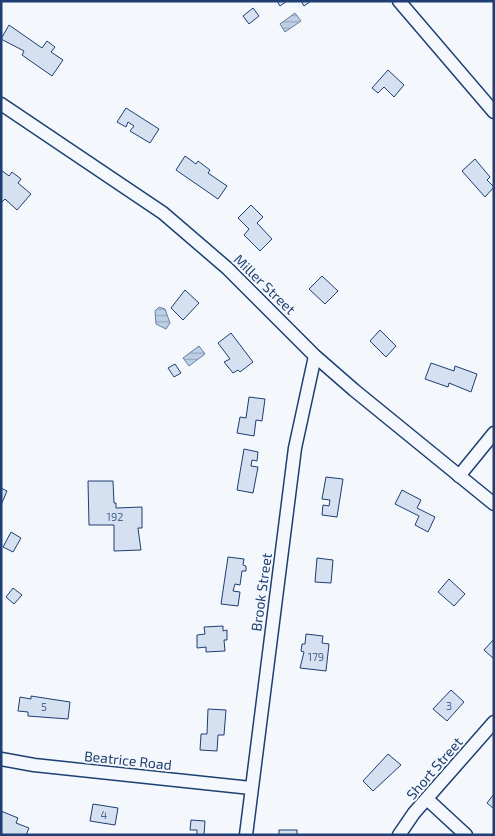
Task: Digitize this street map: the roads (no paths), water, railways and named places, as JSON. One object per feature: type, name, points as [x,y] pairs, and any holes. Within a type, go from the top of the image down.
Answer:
[{"type":"street","points":[[398,1],[494,112]]},
{"type":"street","name":"Miller Street","points":[[1,104],[163,213],[227,268],[315,356],[494,504]]},
{"type":"street","name":"Brook Street","points":[[246,835],[295,448],[315,356]]},
{"type":"street","points":[[459,476],[494,433]]},
{"type":"street","name":"Short Street","points":[[398,835],[494,722]]},
{"type":"street","name":"Beatrice Road","points":[[1,759],[34,765],[251,788]]},
{"type":"street","points":[[427,799],[466,835]]},
{"type":"water","points":[[295,13],[301,21],[285,32],[280,24]]},
{"type":"water","points":[[159,307],[165,309],[170,323],[166,329],[156,324],[155,311]]},
{"type":"water","points":[[199,346],[205,354],[189,366],[183,358]]}]
